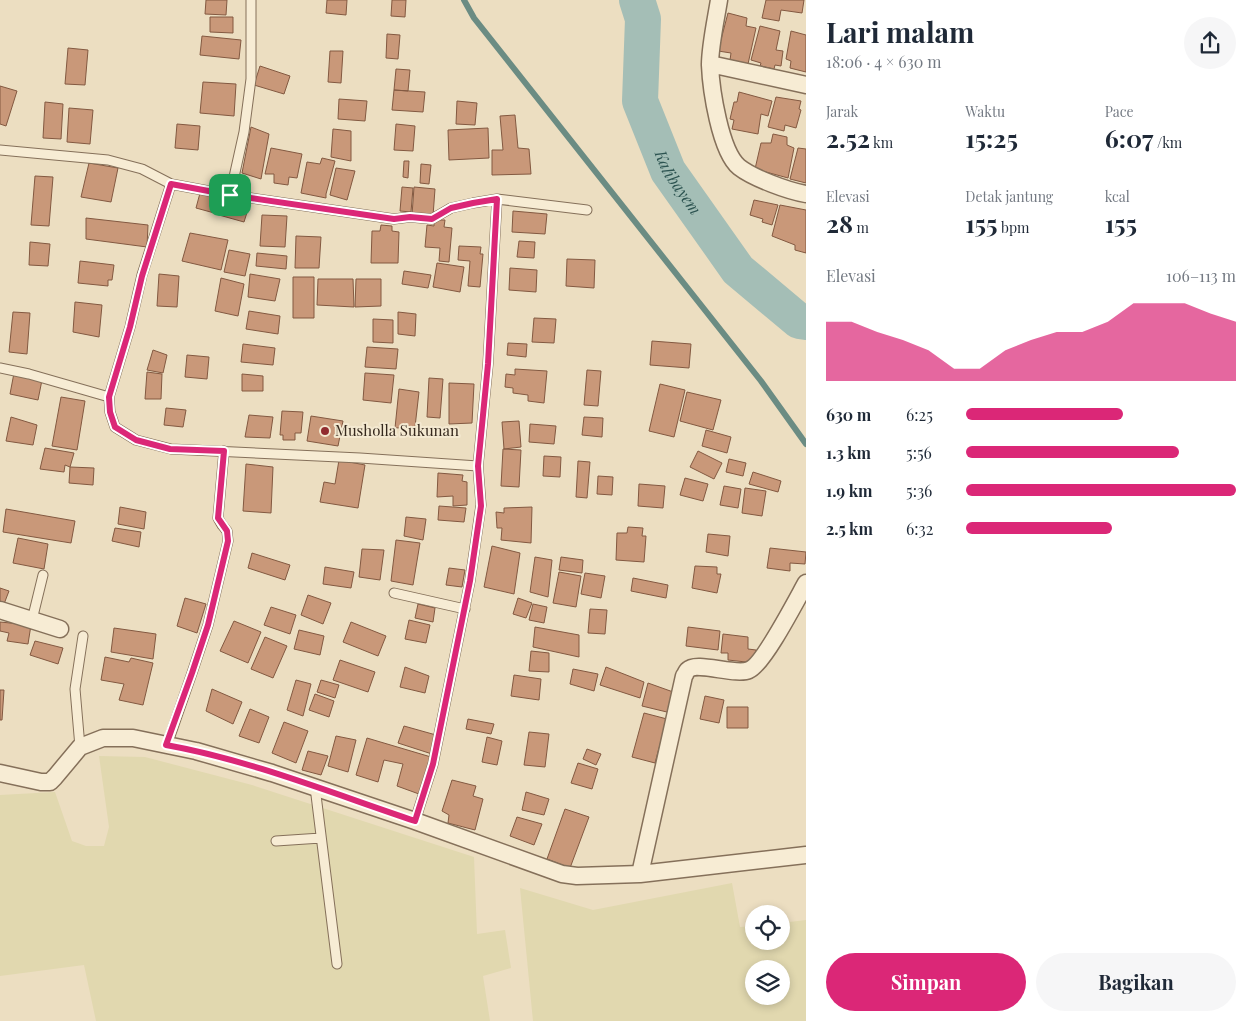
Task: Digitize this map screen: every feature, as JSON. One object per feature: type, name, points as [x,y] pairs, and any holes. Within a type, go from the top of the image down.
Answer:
[{"type":"street","points":[[719,0],[710,64],[719,125],[726,149],[738,166],[756,177],[796,193],[806,194]]},
{"type":"street","points":[[710,64],[806,85]]},
{"type":"street","points":[[640,874],[684,676],[687,670],[693,667],[742,672],[753,668],[770,645],[806,583]]},
{"type":"street","points":[[0,610],[60,629]]},
{"type":"street","points":[[0,773],[41,782],[50,782],[80,746],[103,738],[133,738],[196,750],[272,773],[415,821],[562,874],[577,876],[640,874],[806,855]]},
{"type":"lane","points":[[230,195],[244,132],[251,79],[251,0]]},
{"type":"lane","points":[[0,150],[108,160],[142,169],[171,184],[230,195],[394,219],[410,217],[432,219],[451,208],[497,199],[587,210]]},
{"type":"lane","points":[[171,184],[142,276],[130,327],[109,397],[110,412],[115,427],[136,440],[170,449],[478,466]]},
{"type":"lane","points":[[415,821],[433,764],[470,581],[481,506],[478,466],[488,364],[497,199]]},
{"type":"lane","points":[[0,368],[29,374],[109,397]]},
{"type":"lane","points":[[166,745],[208,625],[228,541],[227,531],[218,518],[224,451]]},
{"type":"lane","points":[[32,620],[43,575]]},
{"type":"lane","points":[[394,593],[464,609]]},
{"type":"lane","points":[[80,746],[75,689],[83,636]]},
{"type":"lane","points":[[315,787],[337,964]]},
{"type":"lane","points":[[276,841],[321,838]]},
{"type":"shaded area","points":[[99,756],[145,757],[252,785],[474,857],[477,934],[505,930],[511,968],[483,976],[490,1021],[96,1021],[84,965],[0,976],[0,795],[55,792],[72,841],[86,846],[104,846],[109,827]]},
{"type":"shaded area","points":[[732,883],[740,927],[745,927],[745,950],[790,950],[790,922],[806,920],[806,1021],[533,1021],[520,888],[593,910]]},
{"type":"building","points":[[206,0],[227,0],[226,15],[205,14]]},
{"type":"building","points":[[327,0],[347,0],[346,15],[326,13]]},
{"type":"building","points":[[392,0],[406,0],[405,17],[391,16]]},
{"type":"building","points":[[766,0],[804,0],[802,13],[781,10],[779,21],[762,18]]},
{"type":"building","points":[[728,13],[747,18],[746,26],[756,28],[748,64],[730,60],[731,53],[718,51]]},
{"type":"building","points":[[210,17],[233,17],[233,33],[210,32]]},
{"type":"building","points":[[760,26],[780,31],[776,50],[783,51],[781,66],[775,65],[774,69],[760,66],[761,63],[751,60]]},
{"type":"building","points":[[791,31],[806,35],[806,72],[790,68],[791,61],[786,59]]},
{"type":"building","points":[[387,34],[400,35],[398,59],[386,58]]},
{"type":"building","points":[[202,36],[241,40],[239,59],[200,55]]},
{"type":"building","points":[[68,48],[88,50],[85,85],[65,84]]},
{"type":"building","points":[[330,51],[343,51],[341,83],[328,82]]},
{"type":"building","points":[[260,66],[290,76],[284,94],[254,85]]},
{"type":"building","points":[[396,69],[410,70],[408,91],[394,90]]},
{"type":"building","points":[[203,82],[236,84],[234,116],[200,113]]},
{"type":"building","points":[[0,86],[17,91],[6,126],[0,124]]},
{"type":"building","points":[[394,90],[425,92],[423,112],[392,110]]},
{"type":"building","points":[[739,92],[772,101],[768,116],[761,114],[758,134],[732,129],[734,120],[730,119],[734,102],[737,102]]},
{"type":"building","points":[[776,97],[801,101],[799,109],[801,110],[796,128],[785,125],[784,131],[768,127]]},
{"type":"building","points":[[339,99],[367,101],[365,121],[338,119]]},
{"type":"building","points":[[457,101],[477,103],[475,125],[456,124]]},
{"type":"building","points":[[45,102],[63,104],[61,139],[43,138]]},
{"type":"building","points":[[69,108],[93,110],[90,144],[67,142]]},
{"type":"building","points":[[515,115],[518,148],[529,149],[531,174],[492,175],[492,150],[503,150],[500,116]]},
{"type":"building","points":[[177,124],[200,126],[198,150],[175,148]]},
{"type":"building","points":[[396,124],[415,126],[413,151],[394,150]]},
{"type":"building","points":[[251,127],[269,134],[261,179],[242,173]]},
{"type":"building","points":[[488,128],[489,158],[449,160],[448,130]]},
{"type":"building","points":[[333,129],[351,131],[351,161],[331,157]]},
{"type":"building","points":[[773,134],[787,137],[787,145],[794,148],[788,178],[755,169],[761,143],[771,143]]},
{"type":"building","points":[[271,148],[302,154],[297,178],[289,177],[288,185],[274,183],[274,174],[265,174]]},
{"type":"building","points":[[798,148],[806,149],[806,183],[790,179]]},
{"type":"building","points":[[322,158],[335,161],[326,198],[301,193],[307,162],[320,164]]},
{"type":"building","points":[[404,161],[409,161],[408,178],[403,177]]},
{"type":"building","points":[[89,163],[118,168],[111,202],[81,197]]},
{"type":"building","points":[[421,164],[431,165],[429,184],[420,183]]},
{"type":"building","points":[[336,168],[355,171],[347,200],[330,195]]},
{"type":"building","points":[[35,176],[53,177],[49,226],[31,225]]},
{"type":"building","points":[[402,187],[413,188],[411,212],[400,211]]},
{"type":"building","points":[[414,187],[435,189],[433,216],[412,215]]},
{"type":"building","points":[[200,193],[222,199],[218,214],[196,208]]},
{"type":"building","points":[[224,199],[249,206],[244,222],[219,215]]},
{"type":"building","points":[[754,200],[778,205],[772,225],[762,222],[763,219],[750,215]]},
{"type":"building","points":[[780,205],[806,210],[806,253],[795,250],[795,245],[772,236]]},
{"type":"building","points":[[513,211],[547,214],[545,234],[512,232]]},
{"type":"building","points":[[262,215],[287,216],[285,247],[260,246]]},
{"type":"building","points":[[86,218],[148,225],[147,247],[86,239]]},
{"type":"building","points":[[434,220],[445,220],[444,227],[452,228],[449,262],[439,261],[440,248],[425,247],[427,225],[434,226]]},
{"type":"building","points":[[381,225],[392,226],[392,231],[399,232],[398,263],[371,263],[372,231],[380,231]]},
{"type":"building","points":[[190,233],[228,240],[221,270],[182,261]]},
{"type":"building","points":[[296,236],[321,237],[319,268],[295,268]]},
{"type":"building","points":[[519,241],[535,242],[534,258],[517,257]]},
{"type":"building","points":[[30,242],[50,244],[48,266],[29,265]]},
{"type":"building","points":[[459,246],[481,247],[480,254],[483,254],[480,287],[468,286],[470,261],[458,260]]},
{"type":"building","points":[[229,250],[250,254],[245,276],[224,272]]},
{"type":"building","points":[[257,253],[287,256],[286,269],[256,266]]},
{"type":"building","points":[[567,259],[595,260],[594,288],[566,286]]},
{"type":"building","points":[[80,261],[114,265],[112,280],[108,280],[108,286],[78,283]]},
{"type":"building","points":[[437,263],[464,267],[460,292],[433,287]]},
{"type":"building","points":[[510,268],[537,270],[536,292],[509,290]]},
{"type":"building","points":[[404,271],[431,275],[428,288],[402,284]]},
{"type":"building","points":[[159,274],[179,276],[177,307],[157,306]]},
{"type":"building","points":[[250,274],[280,279],[275,301],[248,297]]},
{"type":"building","points":[[293,277],[314,277],[314,318],[293,318]]},
{"type":"building","points":[[221,278],[244,284],[238,316],[215,311]]},
{"type":"building","points":[[318,279],[353,279],[354,307],[317,305]]},
{"type":"building","points":[[356,279],[381,279],[381,306],[355,307]]},
{"type":"building","points":[[75,302],[102,305],[99,337],[73,332]]},
{"type":"building","points":[[249,311],[280,316],[278,334],[246,329]]},
{"type":"building","points":[[13,312],[30,313],[27,354],[9,352]]},
{"type":"building","points":[[398,312],[416,314],[415,336],[398,334]]},
{"type":"building","points":[[534,318],[556,319],[554,343],[532,342]]},
{"type":"building","points":[[373,319],[393,320],[393,343],[373,342]]},
{"type":"building","points":[[652,341],[691,344],[689,368],[650,365]]},
{"type":"building","points":[[508,343],[527,344],[526,357],[507,355]]},
{"type":"building","points":[[243,344],[275,348],[273,365],[241,362]]},
{"type":"building","points":[[367,347],[398,349],[396,369],[365,367]]},
{"type":"building","points":[[153,350],[167,355],[163,373],[147,370]]},
{"type":"building","points":[[187,355],[209,357],[207,379],[185,377]]},
{"type":"building","points":[[515,369],[547,371],[544,403],[528,401],[528,395],[513,393],[513,388],[505,387],[506,374],[515,375]]},
{"type":"building","points":[[587,370],[601,371],[598,406],[584,405]]},
{"type":"building","points":[[147,372],[162,374],[161,399],[145,399]]},
{"type":"building","points":[[14,373],[42,380],[38,400],[10,394]]},
{"type":"building","points":[[365,373],[394,375],[391,403],[363,400]]},
{"type":"building","points":[[242,374],[263,376],[263,391],[242,391]]},
{"type":"building","points":[[429,378],[443,379],[440,418],[427,417]]},
{"type":"building","points":[[449,383],[474,384],[472,423],[449,424]]},
{"type":"building","points":[[660,384],[685,390],[674,437],[649,431]]},
{"type":"building","points":[[399,389],[419,392],[415,427],[395,428]]},
{"type":"building","points":[[687,392],[721,400],[713,430],[680,421]]},
{"type":"building","points":[[61,397],[85,401],[77,450],[52,446]]},
{"type":"building","points":[[166,408],[186,410],[183,427],[164,425]]},
{"type":"building","points":[[282,411],[303,412],[301,433],[295,433],[295,440],[283,440],[283,435],[280,435]]},
{"type":"building","points":[[249,415],[273,417],[270,438],[245,437]]},
{"type":"building","name":"Musholla Sukunan","points":[[311,416],[343,421],[338,446],[307,441]]},
{"type":"building","points":[[11,417],[37,425],[33,445],[6,441]]},
{"type":"building","points":[[584,417],[603,418],[602,437],[582,435]]},
{"type":"building","points":[[519,421],[521,447],[504,449],[502,422]]},
{"type":"building","points":[[530,424],[556,426],[554,444],[529,442]]},
{"type":"building","points":[[706,430],[731,437],[727,453],[702,446]]},
{"type":"building","points":[[45,448],[74,453],[70,467],[65,465],[64,472],[40,469]]},
{"type":"building","points":[[503,449],[521,450],[519,487],[501,486]]},
{"type":"building","points":[[698,451],[722,463],[714,479],[690,467]]},
{"type":"building","points":[[544,456],[561,457],[560,477],[543,476]]},
{"type":"building","points":[[729,459],[746,463],[743,476],[726,472]]},
{"type":"building","points":[[339,460],[365,465],[358,508],[320,502],[324,482],[335,484]]},
{"type":"building","points":[[578,461],[590,462],[587,498],[576,497]]},
{"type":"building","points":[[246,464],[273,467],[271,513],[243,511]]},
{"type":"building","points":[[70,467],[94,468],[93,485],[69,483]]},
{"type":"building","points":[[753,472],[781,481],[778,492],[749,484]]},
{"type":"building","points":[[438,473],[463,475],[462,481],[467,482],[467,505],[453,506],[453,496],[437,497]]},
{"type":"building","points":[[598,476],[613,477],[612,495],[597,494]]},
{"type":"building","points":[[685,478],[708,484],[703,501],[680,495]]},
{"type":"building","points":[[639,484],[665,486],[663,508],[638,506]]},
{"type":"building","points":[[724,486],[741,489],[738,508],[720,505]]},
{"type":"building","points":[[745,488],[766,491],[762,516],[742,513]]},
{"type":"building","points":[[439,506],[466,508],[464,522],[438,520]]},
{"type":"building","points":[[120,507],[146,512],[144,529],[118,524]]},
{"type":"building","points":[[532,507],[531,543],[501,540],[502,528],[497,528],[496,512],[504,513],[504,508]]},
{"type":"building","points":[[6,509],[75,521],[71,543],[3,532]]},
{"type":"building","points":[[406,517],[426,519],[423,540],[404,536]]},
{"type":"building","points":[[628,527],[643,528],[642,536],[646,536],[644,562],[616,560],[617,533],[627,533]]},
{"type":"building","points":[[115,528],[141,532],[139,547],[112,541]]},
{"type":"building","points":[[708,534],[730,536],[728,556],[706,552]]},
{"type":"building","points":[[18,538],[48,544],[44,569],[13,563]]},
{"type":"building","points":[[396,540],[420,543],[413,585],[391,581]]},
{"type":"building","points":[[492,546],[520,553],[514,594],[484,587]]},
{"type":"building","points":[[770,548],[806,552],[805,564],[790,563],[790,571],[767,568]]},
{"type":"building","points":[[362,549],[384,550],[380,580],[359,577]]},
{"type":"building","points":[[252,553],[290,565],[285,580],[248,568]]},
{"type":"building","points":[[535,557],[552,560],[548,597],[530,592]]},
{"type":"building","points":[[561,557],[583,560],[582,573],[559,570]]},
{"type":"building","points":[[695,566],[717,567],[717,574],[721,574],[717,593],[692,588]]},
{"type":"building","points":[[325,567],[354,572],[351,588],[323,584]]},
{"type":"building","points":[[449,568],[465,570],[462,587],[446,585]]},
{"type":"building","points":[[559,572],[581,576],[576,607],[553,603]]},
{"type":"building","points":[[585,573],[605,576],[601,598],[581,594]]},
{"type":"building","points":[[633,578],[668,585],[666,598],[631,591]]},
{"type":"building","points":[[0,588],[9,591],[4,604],[0,603]]},
{"type":"building","points":[[308,595],[331,603],[323,624],[301,615]]},
{"type":"building","points":[[185,598],[206,604],[197,633],[177,626]]},
{"type":"building","points":[[518,598],[532,603],[526,618],[513,614]]},
{"type":"building","points":[[418,604],[435,608],[433,622],[415,618]]},
{"type":"building","points":[[533,604],[547,607],[544,623],[529,620]]},
{"type":"building","points":[[271,607],[296,615],[290,634],[264,625]]},
{"type":"building","points":[[590,609],[607,610],[605,634],[588,633]]},
{"type":"building","points":[[409,620],[430,625],[426,643],[405,639]]},
{"type":"building","points":[[234,621],[261,632],[248,663],[220,651]]},
{"type":"building","points":[[0,622],[31,625],[28,644],[7,641],[9,633],[0,631]]},
{"type":"building","points":[[351,622],[386,636],[378,656],[343,642]]},
{"type":"building","points":[[535,627],[579,635],[579,657],[533,647]]},
{"type":"building","points":[[688,627],[720,631],[718,650],[686,646]]},
{"type":"building","points":[[114,628],[156,634],[153,659],[111,652]]},
{"type":"building","points":[[299,630],[324,636],[320,655],[294,649]]},
{"type":"building","points":[[723,634],[748,637],[748,649],[756,650],[755,663],[728,660],[728,653],[721,653]]},
{"type":"building","points":[[265,637],[287,646],[273,678],[251,669]]},
{"type":"building","points":[[35,641],[63,648],[58,664],[30,655]]},
{"type":"building","points":[[531,651],[549,653],[549,672],[529,671]]},
{"type":"building","points":[[105,657],[129,662],[131,658],[153,663],[143,705],[119,700],[124,684],[101,680]]},
{"type":"building","points":[[340,660],[375,672],[368,692],[333,680]]},
{"type":"building","points":[[405,667],[429,676],[425,693],[400,687]]},
{"type":"building","points":[[606,667],[644,682],[640,698],[600,685]]},
{"type":"building","points":[[573,669],[598,674],[594,691],[570,684]]},
{"type":"building","points":[[514,675],[541,679],[539,700],[511,696]]},
{"type":"building","points":[[296,680],[311,684],[303,716],[287,710]]},
{"type":"building","points":[[321,680],[339,685],[335,698],[317,692]]},
{"type":"building","points":[[648,683],[676,693],[671,713],[642,706]]},
{"type":"building","points":[[212,689],[242,702],[233,724],[206,711]]},
{"type":"building","points":[[0,690],[4,690],[2,720],[0,720]]},
{"type":"building","points":[[315,694],[334,701],[329,717],[309,710]]},
{"type":"building","points":[[705,696],[724,700],[719,723],[700,719]]},
{"type":"building","points":[[727,707],[748,707],[748,728],[727,728]]},
{"type":"building","points":[[250,709],[269,717],[259,743],[239,736]]},
{"type":"building","points":[[644,713],[667,719],[655,763],[632,757]]},
{"type":"building","points":[[468,719],[494,724],[491,734],[466,729]]},
{"type":"building","points":[[284,722],[308,731],[296,763],[272,753]]},
{"type":"building","points":[[404,726],[436,735],[432,754],[398,743]]},
{"type":"building","points":[[529,732],[549,734],[545,767],[524,765]]},
{"type":"building","points":[[336,736],[356,740],[348,772],[328,766]]},
{"type":"building","points":[[487,737],[502,741],[497,765],[482,762]]},
{"type":"building","points":[[367,738],[431,757],[419,794],[397,786],[403,764],[384,760],[378,782],[356,775]]},
{"type":"building","points":[[587,749],[601,754],[596,765],[583,759]]},
{"type":"building","points":[[308,751],[328,756],[321,775],[302,770]]},
{"type":"building","points":[[578,763],[598,769],[592,789],[571,783]]},
{"type":"building","points":[[452,780],[476,786],[473,796],[483,799],[475,830],[448,823],[449,815],[442,811]]},
{"type":"building","points":[[526,792],[549,799],[544,815],[522,810]]},
{"type":"building","points":[[565,809],[589,817],[570,868],[547,859]]},
{"type":"building","points":[[517,817],[542,824],[534,845],[510,836]]},
{"type":"waterway","points":[[464,0],[474,18],[761,381],[806,444]]},
{"type":"waterway","name":"Kalibayem","points":[[637,0],[643,19],[640,101],[668,171],[738,270],[799,321],[806,322]]},
{"type":"place","name":"Musholla Sukunan","points":[[325,431]]},
{"type":"route","points":[[171,184],[230,195],[394,219],[410,217],[432,219],[451,208],[497,199],[488,364],[478,466],[481,506],[470,581],[433,764],[415,821],[272,773],[196,750],[166,745],[208,625],[228,541],[227,531],[218,518],[224,451],[170,449],[136,440],[115,427],[110,412],[109,397],[130,327],[142,276],[171,184]]}]
